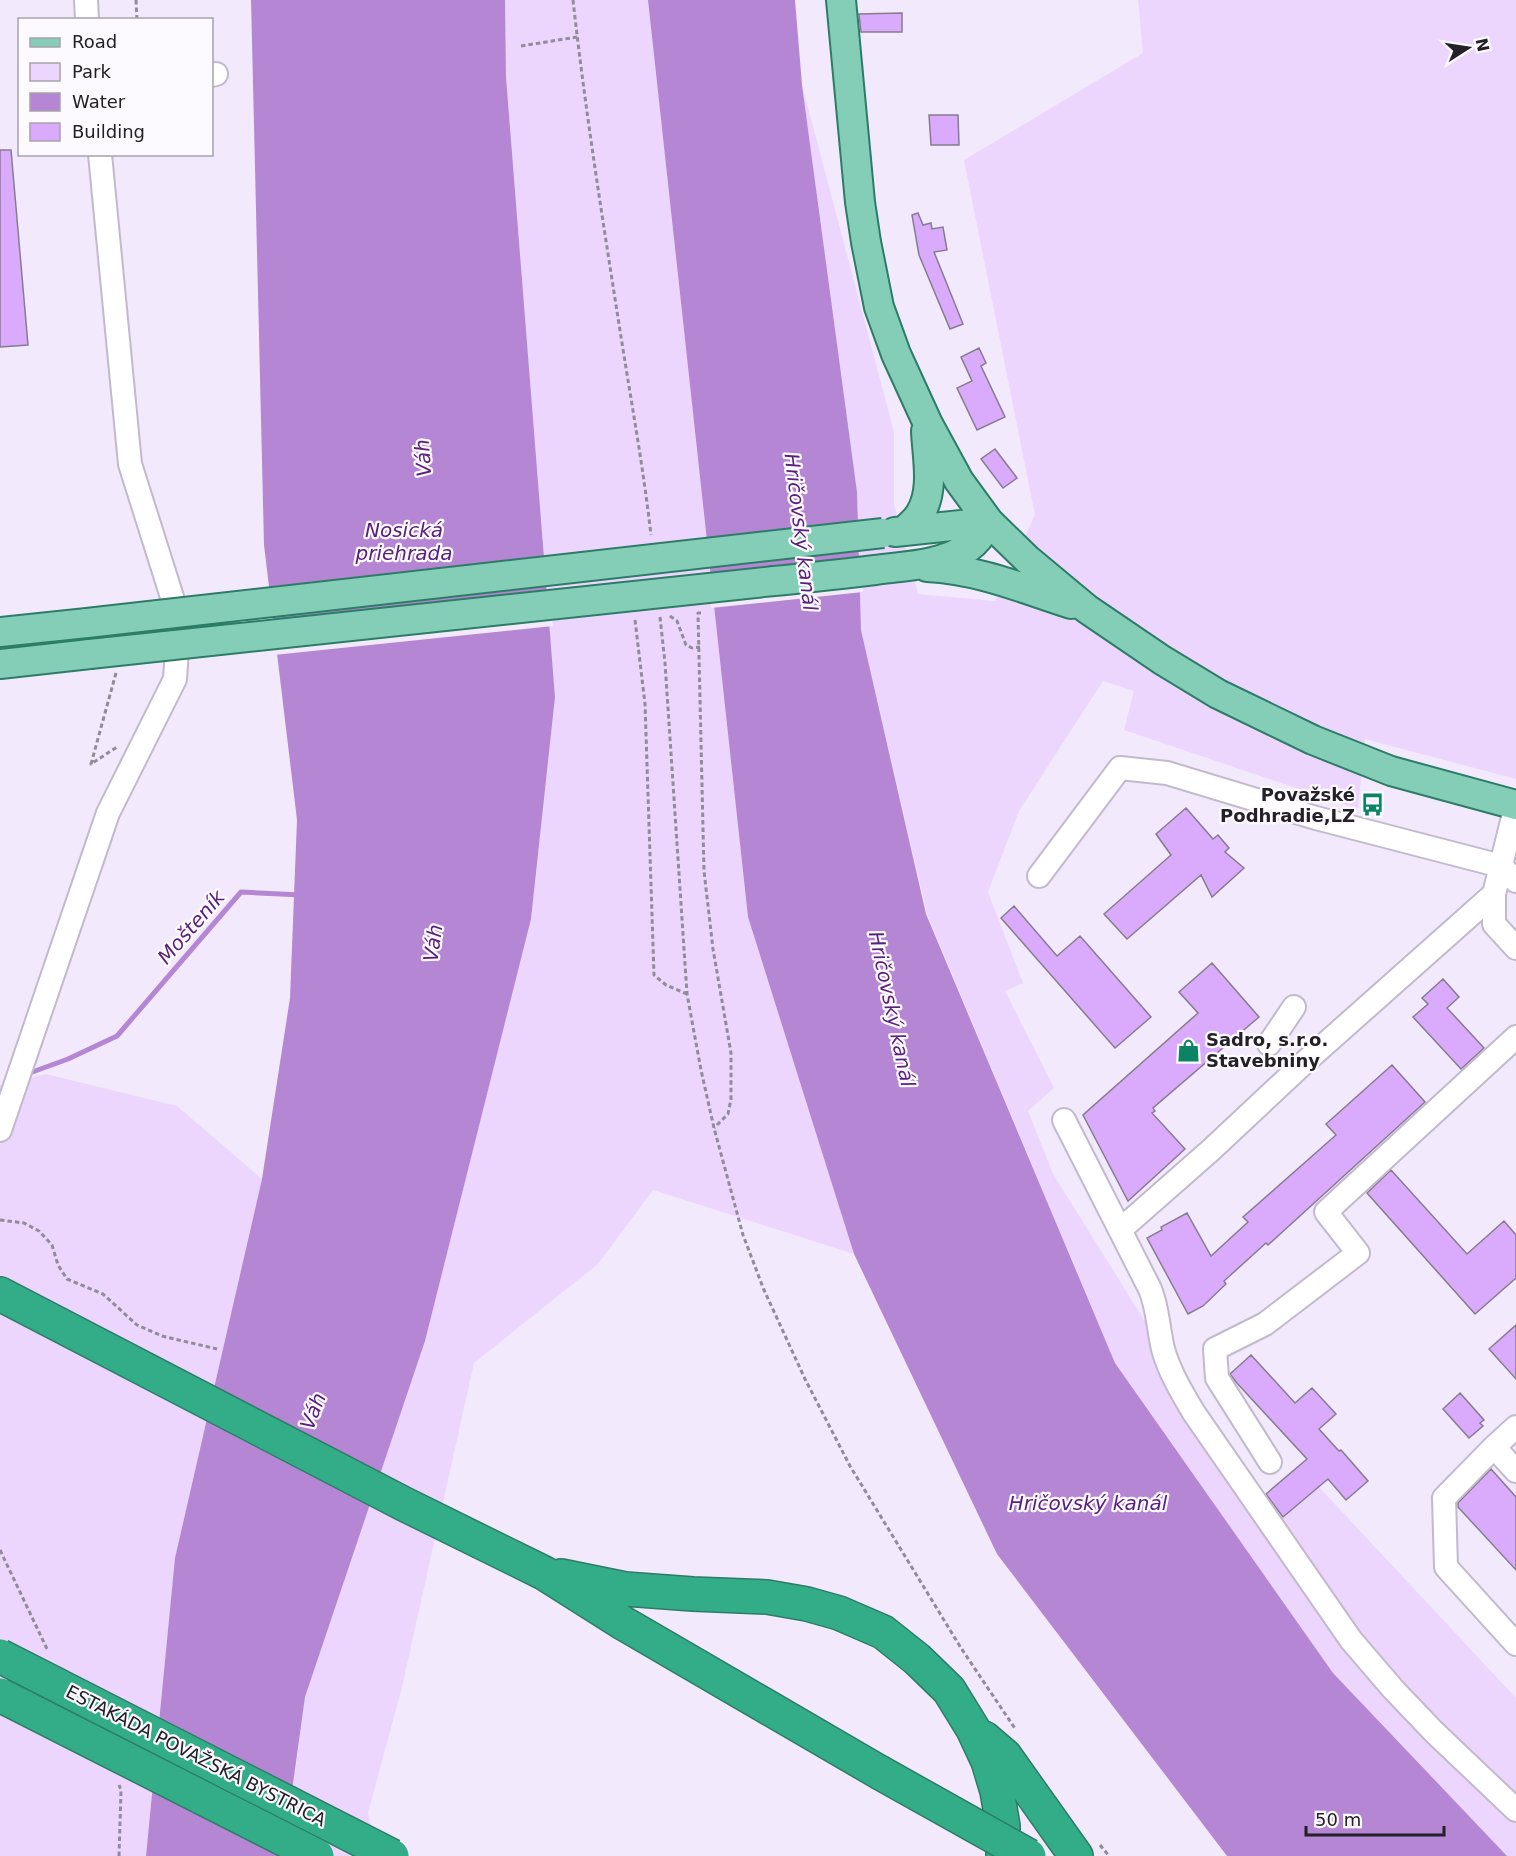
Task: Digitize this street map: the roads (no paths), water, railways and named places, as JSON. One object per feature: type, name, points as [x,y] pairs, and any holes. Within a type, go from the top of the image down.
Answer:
[{"type":"highway","points":[[0,1294],[393,1498],[544,1573],[623,1623],[879,1772],[1029,1856]]},
{"type":"highway","points":[[544,1573],[625,1589],[767,1597],[807,1604],[839,1613],[883,1632],[917,1659],[949,1690],[973,1729],[988,1761],[997,1791],[1003,1826],[1003,1856]]},
{"type":"highway","name":"ESTAKÁDA POVAŽSKÁ BYSTRICA","points":[[0,1656],[392,1856]]},
{"type":"highway","name":"ESTAKÁDA POVAŽSKÁ BYSTRICA","points":[[0,1695],[318,1856]]},
{"type":"highway","points":[[973,1729],[1005,1756],[1086,1848]]},
{"type":"main road","points":[[842,0],[860,202],[879,307],[896,354],[925,418],[959,481],[989,522],[1027,559],[1087,609],[1162,660],[1218,694],[1303,736],[1391,771],[1516,805]]},
{"type":"main road","points":[[893,532],[921,513],[928,488],[925,418]]},
{"type":"main road","points":[[0,632],[989,522]]},
{"type":"main road","points":[[0,664],[898,567],[951,555],[970,546],[983,533],[989,522]]},
{"type":"main road","points":[[898,567],[957,570],[1002,580],[1087,609]]},
{"type":"lane","points":[[86,0],[87,18]]},
{"type":"lane","points":[[0,1130],[108,813],[175,679],[178,635],[172,597],[130,464],[100,156]]},
{"type":"lane","points":[[1039,876],[1120,768],[1167,773],[1508,874]]},
{"type":"lane","points":[[1120,1230],[1494,894],[1508,874],[1516,805]]},
{"type":"lane","points":[[1494,894],[1494,924],[1516,948]]},
{"type":"lane","points":[[1269,1044],[1294,1007]]},
{"type":"lane","points":[[1270,1462],[1217,1378],[1215,1349],[1265,1324],[1358,1253],[1326,1212],[1516,1037]]},
{"type":"lane","points":[[1064,1120],[1156,1302],[1163,1350],[1177,1383],[1194,1413],[1351,1640],[1434,1732],[1516,1810]]},
{"type":"lane","points":[[1516,1427],[1444,1498],[1446,1567],[1516,1644]]},
{"type":"lane","points":[[1494,1447],[1516,1471]]},
{"type":"water","points":[[251,0],[505,0],[506,77],[555,697],[531,919],[425,1341],[305,1697],[283,1856],[146,1856],[175,1558],[262,1179],[290,998],[297,820],[264,545]]},
{"type":"water","name":"Hričovský kanál","points":[[648,0],[795,0],[802,85],[857,492],[861,630],[926,914],[1115,1363],[1333,1673],[1507,1856],[1227,1856],[997,1554],[854,1254],[748,917]]},
{"type":"waterway","name":"Mošteník","points":[[24,1075],[68,1059],[117,1036],[241,892],[301,895]]},
{"type":"place","name":"Považské Podhradie,LZ","points":[[1373,805]]},
{"type":"place","name":"Sadro, s.r.o. Stavebniny","points":[[1188,1050]]},
{"type":"water label","name":"Váh","points":[[423,458]]},
{"type":"water label","name":"Nosická priehrada","points":[[404,542]]},
{"type":"water label","name":"Váh","points":[[433,943]]},
{"type":"water label","name":"Váh","points":[[313,1411]]}]
